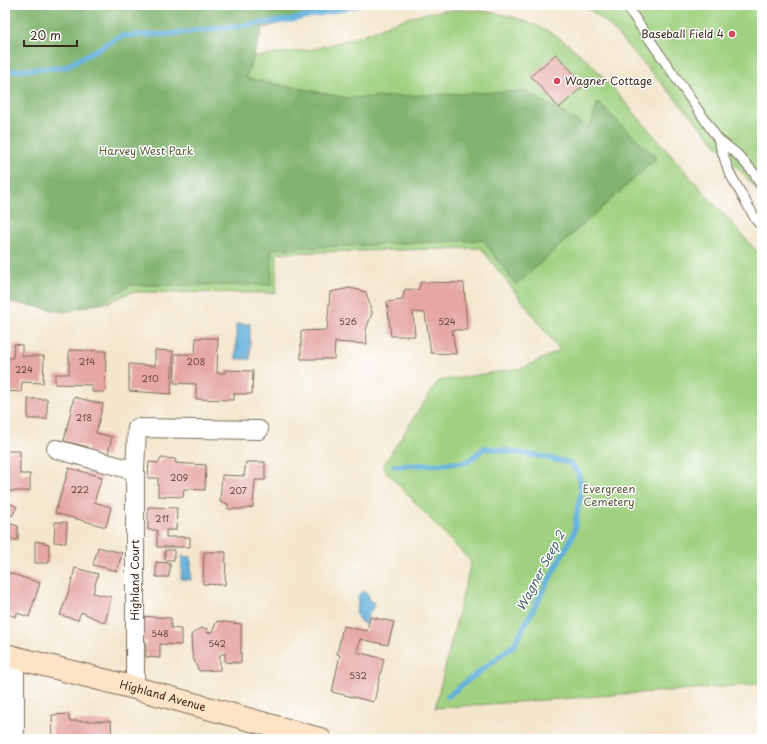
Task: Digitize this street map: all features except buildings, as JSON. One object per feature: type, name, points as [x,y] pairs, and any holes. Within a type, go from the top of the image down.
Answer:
[{"type":"street","name":"Highland Court","points":[[135,688],[135,471],[137,428],[259,430]]},
{"type":"street","points":[[56,449],[135,471]]},
{"type":"street","points":[[10,656],[15,739]]},
{"type":"street","name":"Highland Avenue","points":[[10,656],[135,688],[320,739]]},
{"type":"lane","points":[[626,5],[718,139],[729,172],[756,220],[762,226]]},
{"type":"lane","points":[[718,139],[737,154],[754,173],[762,188]]},
{"type":"green space","name":"Evergreen Cemetery","points":[[5,5],[251,16],[252,57],[315,49],[357,37],[405,19],[429,13],[447,10],[484,11],[521,20],[538,26],[555,35],[582,56],[597,70],[762,257],[762,684],[435,708],[471,562],[382,467],[438,381],[523,368],[560,350],[481,248],[277,253],[276,293],[132,292],[109,302],[60,311]]},
{"type":"green space","name":"Harvey West Park","points":[[5,5],[344,5],[263,28],[246,78],[348,98],[525,91],[589,128],[598,103],[657,158],[516,285],[483,240],[272,249],[272,285],[130,285],[99,303],[65,312],[5,301]]},
{"type":"green space","points":[[583,5],[762,5],[762,195],[608,24]]},
{"type":"water","points":[[236,324],[250,324],[250,359],[236,359]]},
{"type":"water","points":[[182,556],[191,557],[191,580],[181,579]]},
{"type":"water","points":[[361,592],[365,592],[369,596],[369,600],[375,605],[368,616],[367,623],[364,624],[357,616],[359,601],[358,596]]},
{"type":"waterway","points":[[5,67],[9,71],[66,67],[121,36],[171,34],[290,20],[358,5]]},
{"type":"waterway","name":"Wagner Seep 2","points":[[394,466],[467,462],[485,448],[535,455],[570,463],[578,472],[582,489],[574,533],[514,645],[448,696]]},
{"type":"place","name":"Baseball Field 4","points":[[732,34]]},
{"type":"place","name":"Wagner Cottage","points":[[557,81]]}]
